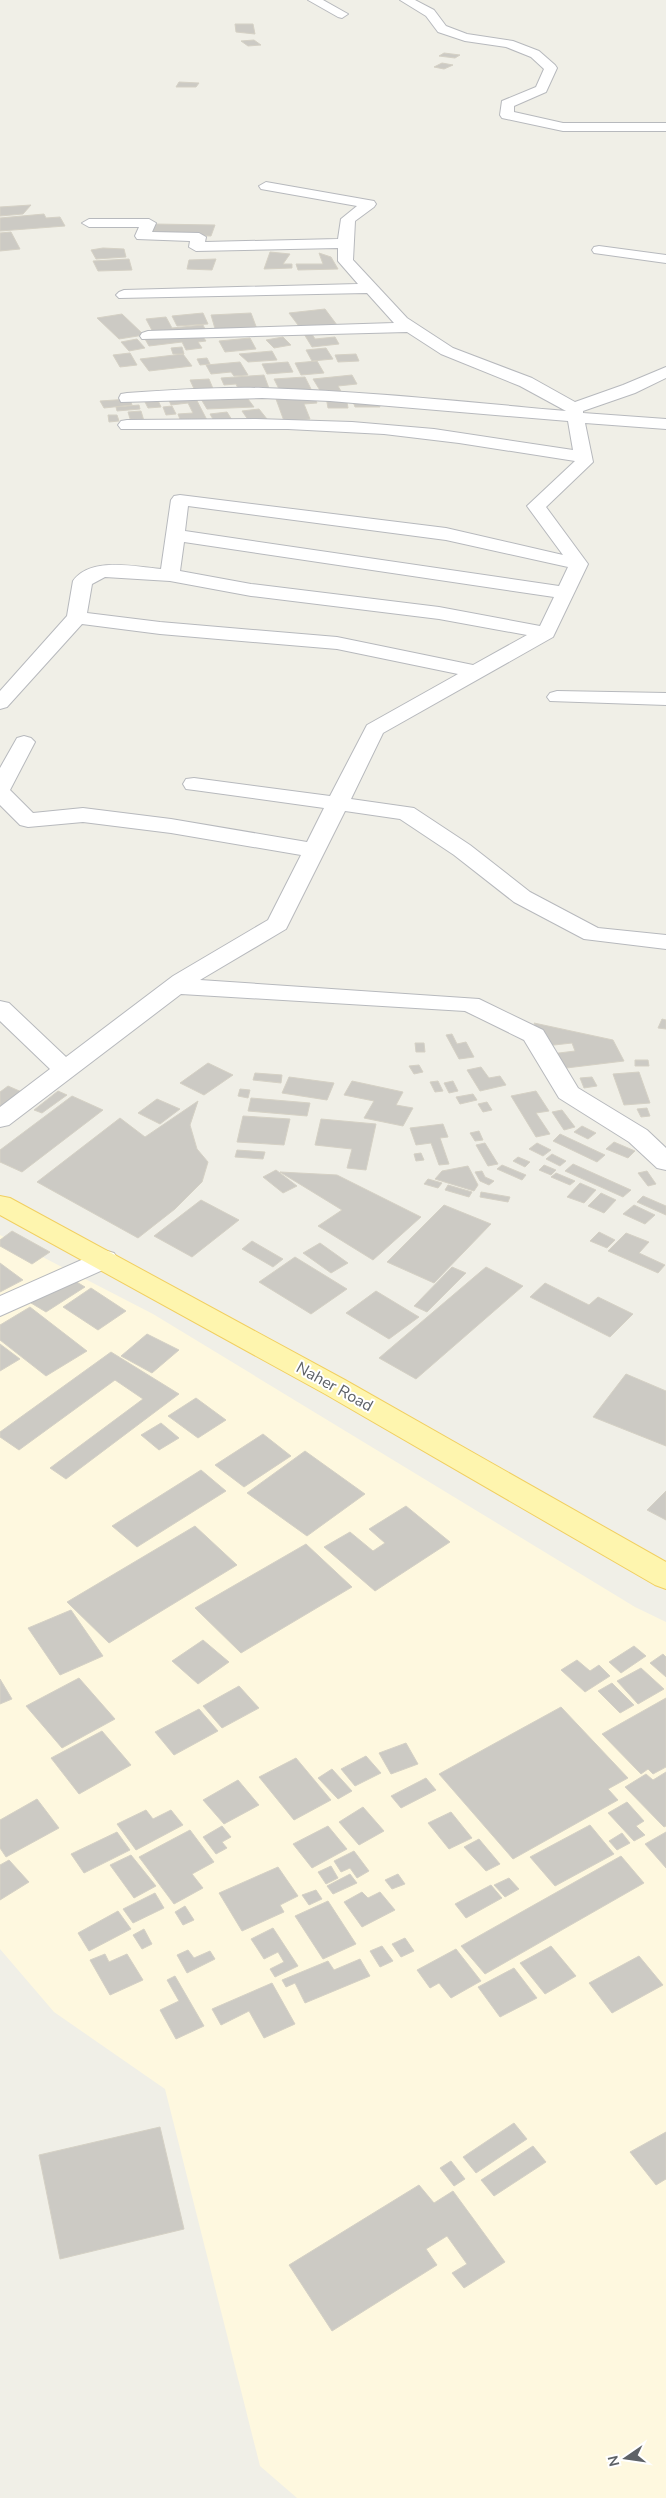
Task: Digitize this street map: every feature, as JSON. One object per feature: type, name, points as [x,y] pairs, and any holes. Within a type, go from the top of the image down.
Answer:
[{"type":"main road","name":"Naher Road","points":[[0,1204],[104,1259],[470,1462],[666,1577]]},
{"type":"street","points":[[314,0],[342,14]]},
{"type":"street","points":[[406,0],[430,13],[442,29],[465,37],[509,44],[535,54],[551,68],[541,90],[508,104],[507,115],[563,127],[666,127]]},
{"type":"street","points":[[266,186],[369,204],[348,219],[345,243],[346,261],[401,321],[447,351],[526,382],[575,413],[584,462],[536,506],[579,564]]},
{"type":"street","points":[[89,223],[149,224],[142,236],[199,237],[196,246],[345,243]]},
{"type":"street","points":[[599,250],[666,259]]},
{"type":"street","points":[[124,295],[371,288]]},
{"type":"street","points":[[148,336],[410,327]]},
{"type":"street","points":[[575,413],[666,372]]},
{"type":"street","points":[[128,398],[166,394],[304,394],[575,413],[666,424]]},
{"type":"street","points":[[127,425],[220,422],[386,429],[583,458]]},
{"type":"street","points":[[170,575],[180,500],[446,534],[579,564]]},
{"type":"street","points":[[175,536],[565,593]]},
{"type":"street","points":[[0,1119],[176,986],[278,924],[374,729],[546,634],[579,564]]},
{"type":"street","points":[[0,703],[38,663],[76,617],[83,581],[102,571],[170,575],[251,590],[438,613],[546,634]]},
{"type":"street","points":[[76,617],[179,630],[337,643],[477,672]]},
{"type":"street","points":[[557,697],[666,699]]},
{"type":"street","points":[[24,742],[0,791],[28,820],[83,815],[171,826],[314,850]]},
{"type":"street","points":[[194,784],[406,813],[462,850],[522,897],[592,934],[666,942]]},
{"type":"street","points":[[176,986],[470,1004],[534,1035],[568,1093],[638,1136],[666,1162]]},
{"type":"street","points":[[0,1008],[65,1070]]},
{"type":"street","points":[[0,1307],[104,1259]]},
{"type":"shaded area","points":[[0,1235],[153,1314],[635,1607],[666,1622],[666,2498],[297,2498],[260,2466],[165,2089],[54,2012],[0,1949]]},
{"type":"building","points":[[235,24],[253,24],[255,34],[236,32]]},
{"type":"building","points":[[254,40],[261,45],[248,46],[241,41]]},
{"type":"building","points":[[444,53],[460,55],[455,58],[439,56]]},
{"type":"building","points":[[442,63],[453,65],[444,69],[434,67]]},
{"type":"building","points":[[179,82],[199,83],[196,87],[176,87]]},
{"type":"building","points":[[31,205],[23,214],[0,216],[0,207]]},
{"type":"building","points":[[44,214],[46,218],[60,217],[65,226],[0,231],[0,218]]},
{"type":"building","points":[[154,224],[215,225],[211,236],[149,234]]},
{"type":"building","points":[[11,232],[20,249],[0,251],[0,233]]},
{"type":"building","points":[[103,248],[124,249],[126,257],[96,259],[91,250]]},
{"type":"building","points":[[270,252],[290,254],[283,264],[292,264],[292,268],[264,269]]},
{"type":"building","points":[[319,253],[331,257],[338,269],[298,270],[296,264],[323,264]]},
{"type":"building","points":[[129,259],[132,270],[98,271],[93,261]]},
{"type":"building","points":[[216,259],[212,270],[187,269],[189,260]]},
{"type":"building","points":[[325,309],[337,325],[301,329],[289,313]]},
{"type":"building","points":[[203,313],[208,324],[177,326],[172,316]]},
{"type":"building","points":[[251,313],[257,329],[216,332],[211,315]]},
{"type":"building","points":[[122,314],[144,335],[119,339],[97,318]]},
{"type":"building","points":[[166,317],[172,328],[203,325],[206,331],[155,336],[146,319]]},
{"type":"building","points":[[201,334],[206,341],[198,342],[202,348],[186,350],[182,342],[149,346],[145,339]]},
{"type":"building","points":[[304,334],[312,334],[315,339],[335,337],[339,344],[312,347]]},
{"type":"building","points":[[283,337],[291,345],[274,348],[266,340]]},
{"type":"building","points":[[250,338],[256,349],[225,352],[219,341]]},
{"type":"building","points":[[137,339],[145,348],[129,351],[121,342]]},
{"type":"building","points":[[182,347],[184,354],[173,354],[171,348]]},
{"type":"building","points":[[326,348],[333,359],[312,361],[306,350]]},
{"type":"building","points":[[272,351],[277,360],[248,362],[239,354]]},
{"type":"building","points":[[130,353],[137,365],[120,367],[113,355]]},
{"type":"building","points":[[183,354],[192,366],[149,371],[140,359]]},
{"type":"building","points":[[356,354],[359,361],[338,362],[335,355]]},
{"type":"building","points":[[207,358],[210,364],[200,365],[197,359]]},
{"type":"building","points":[[317,361],[324,373],[301,375],[295,363]]},
{"type":"building","points":[[240,362],[248,375],[234,376],[231,372],[211,374],[206,365]]},
{"type":"building","points":[[288,362],[293,372],[267,374],[262,364]]},
{"type":"building","points":[[264,375],[270,391],[240,393],[236,384],[224,385],[221,378]]},
{"type":"building","points":[[352,375],[357,384],[338,386],[342,393],[321,392],[313,379]]},
{"type":"building","points":[[305,377],[311,389],[280,391],[274,379]]},
{"type":"building","points":[[209,379],[214,391],[196,393],[190,380]]},
{"type":"building","points":[[194,395],[207,420],[181,422],[178,414],[193,413],[188,403],[171,405],[168,398]]},
{"type":"building","points":[[245,395],[254,407],[207,409],[201,399]]},
{"type":"building","points":[[314,396],[317,403],[304,404],[310,419],[284,421],[276,399]]},
{"type":"building","points":[[346,396],[348,408],[328,408],[326,397]]},
{"type":"building","points":[[157,398],[161,407],[148,408],[144,400]]},
{"type":"building","points":[[130,399],[132,405],[104,408],[100,401]]},
{"type":"building","points":[[352,399],[378,399],[380,407],[355,407]]},
{"type":"building","points":[[139,405],[140,409],[117,411],[116,407]]},
{"type":"building","points":[[172,406],[176,414],[166,415],[163,407]]},
{"type":"building","points":[[259,409],[267,419],[249,421],[242,411]]},
{"type":"building","points":[[141,411],[144,421],[131,422],[128,412]]},
{"type":"building","points":[[227,412],[232,420],[214,421],[210,414]]},
{"type":"building","points":[[108,415],[117,415],[119,421],[109,422]]},
{"type":"building","points":[[662,1019],[666,1020],[666,1029],[658,1028]]},
{"type":"building","points":[[534,1023],[613,1040],[624,1061],[558,1069],[551,1054],[575,1051],[572,1043],[545,1046]]},
{"type":"building","points":[[452,1034],[457,1044],[466,1042],[474,1057],[459,1059],[446,1035]]},
{"type":"building","points":[[415,1043],[424,1043],[425,1052],[416,1052]]},
{"type":"building","points":[[635,1060],[648,1060],[649,1066],[635,1066]]},
{"type":"building","points":[[208,1063],[233,1075],[204,1095],[180,1083]]},
{"type":"building","points":[[419,1065],[423,1072],[414,1074],[409,1066]]},
{"type":"building","points":[[481,1067],[489,1078],[500,1076],[506,1085],[480,1091],[467,1070]]},
{"type":"building","points":[[639,1072],[650,1103],[624,1105],[613,1074]]},
{"type":"building","points":[[255,1073],[282,1075],[281,1083],[253,1080]]},
{"type":"building","points":[[289,1077],[334,1083],[327,1100],[282,1093]]},
{"type":"building","points":[[592,1077],[597,1086],[584,1088],[580,1078]]},
{"type":"building","points":[[352,1081],[403,1092],[396,1105],[413,1108],[403,1126],[364,1118],[374,1101],[344,1095]]},
{"type":"building","points":[[438,1081],[443,1091],[435,1092],[430,1082]]},
{"type":"building","points":[[453,1081],[458,1091],[449,1093],[444,1083]]},
{"type":"building","points":[[8,1086],[40,1100],[0,1109],[0,1092]]},
{"type":"building","points":[[240,1089],[250,1090],[248,1098],[238,1096]]},
{"type":"building","points":[[58,1091],[67,1095],[42,1113],[34,1110]]},
{"type":"building","points":[[536,1091],[549,1111],[536,1113],[550,1134],[536,1137],[511,1096]]},
{"type":"building","points":[[473,1094],[477,1100],[460,1104],[456,1097]]},
{"type":"building","points":[[72,1096],[103,1110],[22,1172],[0,1162],[0,1150]]},
{"type":"building","points":[[251,1098],[310,1103],[307,1116],[248,1111]]},
{"type":"building","points":[[157,1099],[180,1109],[160,1124],[138,1113]]},
{"type":"building","points":[[198,1101],[190,1125],[197,1149],[208,1162],[202,1182],[175,1209],[138,1238],[37,1182],[120,1118],[145,1137]]},
{"type":"building","points":[[487,1102],[492,1110],[483,1112],[478,1104]]},
{"type":"building","points":[[647,1108],[650,1116],[641,1117],[637,1109]]},
{"type":"building","points":[[562,1110],[575,1127],[564,1130],[552,1112]]},
{"type":"building","points":[[243,1116],[290,1119],[284,1145],[237,1142]]},
{"type":"building","points":[[321,1119],[376,1124],[366,1170],[347,1168],[352,1149],[315,1145]]},
{"type":"building","points":[[443,1124],[448,1137],[440,1138],[449,1164],[439,1165],[431,1143],[416,1145],[410,1128]]},
{"type":"building","points":[[582,1126],[596,1133],[588,1139],[574,1132]]},
{"type":"building","points":[[479,1131],[483,1140],[475,1141],[470,1133]]},
{"type":"building","points":[[560,1134],[605,1155],[597,1162],[553,1141]]},
{"type":"building","points":[[614,1142],[635,1151],[628,1158],[606,1149]]},
{"type":"building","points":[[485,1143],[498,1164],[488,1166],[476,1145]]},
{"type":"building","points":[[537,1143],[551,1150],[543,1156],[529,1149]]},
{"type":"building","points":[[237,1150],[265,1152],[263,1159],[235,1157]]},
{"type":"building","points":[[421,1153],[424,1160],[416,1161],[414,1154]]},
{"type":"building","points":[[552,1154],[566,1161],[560,1166],[546,1159]]},
{"type":"building","points":[[518,1157],[530,1162],[525,1167],[513,1161]]},
{"type":"building","points":[[573,1164],[631,1190],[623,1197],[565,1171]]},
{"type":"building","points":[[502,1165],[526,1175],[522,1180],[497,1169]]},
{"type":"building","points":[[544,1165],[556,1170],[551,1175],[539,1170]]},
{"type":"building","points":[[468,1166],[478,1185],[474,1191],[435,1179],[442,1171]]},
{"type":"building","points":[[276,1170],[297,1186],[283,1193],[263,1177]]},
{"type":"building","points":[[482,1171],[485,1177],[494,1181],[489,1185],[480,1181],[475,1172]]},
{"type":"building","points":[[647,1171],[656,1184],[648,1186],[638,1173]]},
{"type":"building","points":[[280,1172],[337,1175],[421,1217],[373,1260],[318,1226],[342,1210]]},
{"type":"building","points":[[556,1173],[575,1181],[570,1185],[551,1177]]},
{"type":"building","points":[[428,1179],[442,1183],[438,1188],[424,1184]]},
{"type":"building","points":[[580,1183],[596,1190],[584,1203],[567,1197]]},
{"type":"building","points":[[448,1185],[472,1192],[469,1197],[445,1190]]},
{"type":"building","points":[[481,1192],[510,1197],[508,1202],[480,1197]]},
{"type":"building","points":[[601,1193],[616,1200],[604,1213],[588,1206]]},
{"type":"building","points":[[643,1196],[666,1206],[666,1215],[637,1202]]},
{"type":"building","points":[[201,1200],[239,1220],[192,1257],[154,1236]]},
{"type":"building","points":[[444,1205],[491,1224],[434,1283],[387,1262]]},
{"type":"building","points":[[634,1205],[655,1215],[645,1224],[623,1214]]},
{"type":"building","points":[[12,1231],[50,1252],[32,1264],[0,1246],[0,1240]]},
{"type":"building","points":[[599,1232],[615,1240],[607,1248],[590,1241]]},
{"type":"building","points":[[626,1233],[649,1242],[639,1253],[665,1265],[658,1273],[608,1251]]},
{"type":"building","points":[[252,1241],[283,1259],[273,1267],[242,1249]]},
{"type":"building","points":[[320,1243],[348,1263],[331,1273],[303,1253]]},
{"type":"building","points":[[295,1257],[347,1289],[311,1314],[259,1282]]},
{"type":"building","points":[[0,1263],[23,1280],[0,1292]]},
{"type":"building","points":[[452,1267],[466,1273],[427,1312],[414,1306]]},
{"type":"building","points":[[486,1267],[523,1286],[416,1379],[379,1358]]},
{"type":"building","points":[[70,1278],[85,1287],[46,1312],[31,1303]]},
{"type":"building","points":[[545,1283],[589,1305],[598,1297],[633,1314],[610,1337],[530,1297]]},
{"type":"building","points":[[91,1288],[126,1311],[98,1330],[63,1307]]},
{"type":"building","points":[[376,1291],[419,1317],[389,1339],[346,1313]]},
{"type":"building","points":[[30,1307],[87,1351],[46,1376],[0,1340],[0,1325]]},
{"type":"building","points":[[147,1334],[179,1350],[152,1373],[121,1356]]},
{"type":"building","points":[[0,1344],[20,1359],[0,1371]]},
{"type":"building","points":[[111,1352],[179,1394],[66,1479],[50,1468],[143,1399],[115,1380],[19,1450],[0,1437],[0,1432]]},
{"type":"building","points":[[626,1374],[666,1391],[666,1446],[593,1417]]},
{"type":"building","points":[[196,1398],[226,1420],[198,1438],[168,1416]]},
{"type":"building","points":[[161,1423],[179,1438],[159,1450],[141,1435]]},
{"type":"building","points":[[263,1434],[291,1456],[244,1487],[215,1465]]},
{"type":"building","points":[[305,1451],[365,1494],[307,1536],[247,1493]]},
{"type":"building","points":[[201,1470],[226,1491],[137,1547],[112,1526]]},
{"type":"building","points":[[666,1491],[666,1520],[647,1510]]},
{"type":"building","points":[[406,1506],[450,1542],[375,1591],[324,1547],[350,1532],[373,1551],[385,1543],[369,1529]]},
{"type":"building","points":[[195,1526],[237,1565],[109,1643],[67,1602]]},
{"type":"building","points":[[306,1544],[352,1587],[241,1653],[195,1608]]},
{"type":"building","points":[[71,1610],[103,1656],[60,1675],[28,1628]]},
{"type":"building","points":[[203,1640],[229,1662],[198,1684],[172,1661]]},
{"type":"building","points":[[634,1646],[646,1656],[621,1673],[609,1662]]},
{"type":"building","points":[[663,1654],[666,1657],[666,1677],[650,1663]]},
{"type":"building","points":[[577,1660],[590,1671],[599,1665],[610,1676],[585,1692],[561,1670]]},
{"type":"building","points":[[641,1668],[664,1689],[638,1704],[617,1681]]},
{"type":"building","points":[[79,1678],[115,1719],[62,1748],[26,1706]]},
{"type":"building","points":[[0,1679],[12,1699],[0,1704]]},
{"type":"building","points":[[612,1683],[634,1705],[620,1713],[598,1691]]},
{"type":"building","points":[[239,1686],[259,1708],[222,1728],[203,1706]]},
{"type":"building","points":[[666,1698],[666,1767],[653,1774],[648,1769],[641,1774],[602,1734]]},
{"type":"building","points":[[561,1707],[628,1778],[608,1789],[618,1800],[513,1859],[439,1774]]},
{"type":"building","points":[[199,1709],[218,1731],[174,1755],[155,1732]]},
{"type":"building","points":[[102,1731],[131,1765],[79,1794],[51,1758]]},
{"type":"building","points":[[406,1743],[418,1764],[391,1774],[379,1753]]},
{"type":"building","points":[[366,1756],[381,1773],[355,1786],[341,1769]]},
{"type":"building","points":[[296,1758],[331,1800],[294,1820],[259,1777]]},
{"type":"building","points":[[332,1769],[352,1791],[338,1799],[318,1778]]},
{"type":"building","points":[[666,1772],[666,1826],[664,1827],[625,1787],[646,1774],[653,1780]]},
{"type":"building","points":[[426,1778],[436,1790],[401,1808],[391,1796]]},
{"type":"building","points":[[238,1780],[259,1805],[224,1824],[203,1800]]},
{"type":"building","points":[[37,1799],[59,1828],[6,1857],[0,1848],[0,1820]]},
{"type":"building","points":[[627,1802],[644,1821],[636,1826],[645,1835],[634,1841],[608,1813]]},
{"type":"building","points":[[363,1807],[384,1831],[359,1845],[339,1822]]},
{"type":"building","points":[[146,1810],[153,1819],[171,1810],[183,1825],[136,1850],[117,1824]]},
{"type":"building","points":[[451,1812],[472,1838],[449,1849],[428,1823]]},
{"type":"building","points":[[590,1825],[614,1854],[555,1886],[530,1857]]},
{"type":"building","points":[[222,1826],[231,1837],[222,1842],[227,1848],[216,1854],[203,1837]]},
{"type":"building","points":[[328,1826],[347,1849],[312,1868],[293,1844]]},
{"type":"building","points":[[190,1830],[214,1862],[192,1874],[203,1888],[174,1904],[139,1857]]},
{"type":"building","points":[[117,1832],[130,1850],[84,1873],[71,1854]]},
{"type":"building","points":[[666,1832],[666,1868],[645,1844]]},
{"type":"building","points":[[622,1833],[630,1843],[617,1850],[609,1841]]},
{"type":"building","points":[[479,1839],[500,1864],[486,1871],[464,1847]]},
{"type":"building","points":[[354,1851],[369,1871],[357,1878],[350,1868],[341,1872],[334,1861]]},
{"type":"building","points":[[131,1855],[156,1886],[134,1898],[110,1865]]},
{"type":"building","points":[[621,1856],[644,1883],[485,1974],[461,1946]]},
{"type":"building","points":[[9,1860],[29,1882],[0,1900],[0,1865]]},
{"type":"building","points":[[331,1866],[338,1878],[326,1884],[318,1872]]},
{"type":"building","points":[[278,1867],[298,1896],[280,1905],[284,1912],[242,1931],[219,1893]]},
{"type":"building","points":[[350,1874],[357,1883],[333,1894],[327,1886]]},
{"type":"building","points":[[398,1874],[405,1884],[392,1889],[385,1880]]},
{"type":"building","points":[[509,1878],[519,1889],[505,1897],[494,1885]]},
{"type":"building","points":[[491,1885],[502,1898],[466,1918],[455,1904]]},
{"type":"building","points":[[316,1890],[322,1899],[309,1905],[302,1895]]},
{"type":"building","points":[[362,1892],[368,1898],[380,1892],[395,1910],[362,1927],[344,1902]]},
{"type":"building","points":[[155,1893],[164,1908],[133,1923],[123,1909]]},
{"type":"building","points":[[328,1901],[356,1944],[323,1959],[295,1916]]},
{"type":"building","points":[[185,1906],[194,1920],[183,1925],[175,1912]]},
{"type":"building","points":[[118,1911],[131,1929],[89,1951],[78,1933]]},
{"type":"building","points":[[273,1928],[298,1966],[275,1977],[270,1969],[284,1962],[278,1952],[264,1959],[251,1939]]},
{"type":"building","points":[[144,1929],[152,1944],[142,1949],[133,1935]]},
{"type":"building","points":[[405,1938],[414,1951],[401,1957],[392,1944]]},
{"type":"building","points":[[382,1946],[393,1961],[380,1967],[370,1951]]},
{"type":"building","points":[[551,1946],[576,1976],[545,1994],[520,1963]]},
{"type":"building","points":[[456,1949],[481,1981],[451,1998],[439,1983],[430,1988],[417,1970]]},
{"type":"building","points":[[188,1950],[194,1958],[210,1951],[215,1959],[187,1973],[177,1955]]},
{"type":"building","points":[[105,1954],[109,1962],[127,1954],[143,1980],[110,1995],[90,1960]]},
{"type":"building","points":[[639,1956],[663,1985],[612,2013],[589,1983]]},
{"type":"building","points":[[360,1959],[370,1976],[305,2003],[295,1983],[286,1987],[282,1980],[328,1961],[334,1970]]},
{"type":"building","points":[[514,1968],[537,1998],[500,2017],[478,1987]]},
{"type":"building","points":[[175,1976],[204,2026],[176,2039],[160,2010],[179,2001],[167,1980]]},
{"type":"building","points":[[272,1983],[295,2024],[264,2038],[249,2011],[221,2025],[212,2009]]},
{"type":"building","points":[[514,2123],[527,2139],[476,2173],[463,2157]]},
{"type":"building","points":[[160,2127],[184,2229],[60,2259],[39,2155]]},
{"type":"building","points":[[666,2132],[666,2179],[656,2185],[630,2152]]},
{"type":"building","points":[[533,2146],[546,2162],[494,2196],[481,2180]]},
{"type":"building","points":[[451,2161],[465,2179],[454,2186],[440,2168]]},
{"type":"building","points":[[419,2185],[434,2203],[453,2191],[505,2262],[464,2288],[452,2273],[467,2264],[447,2236],[426,2249],[437,2265],[332,2331],[289,2265]]}]
